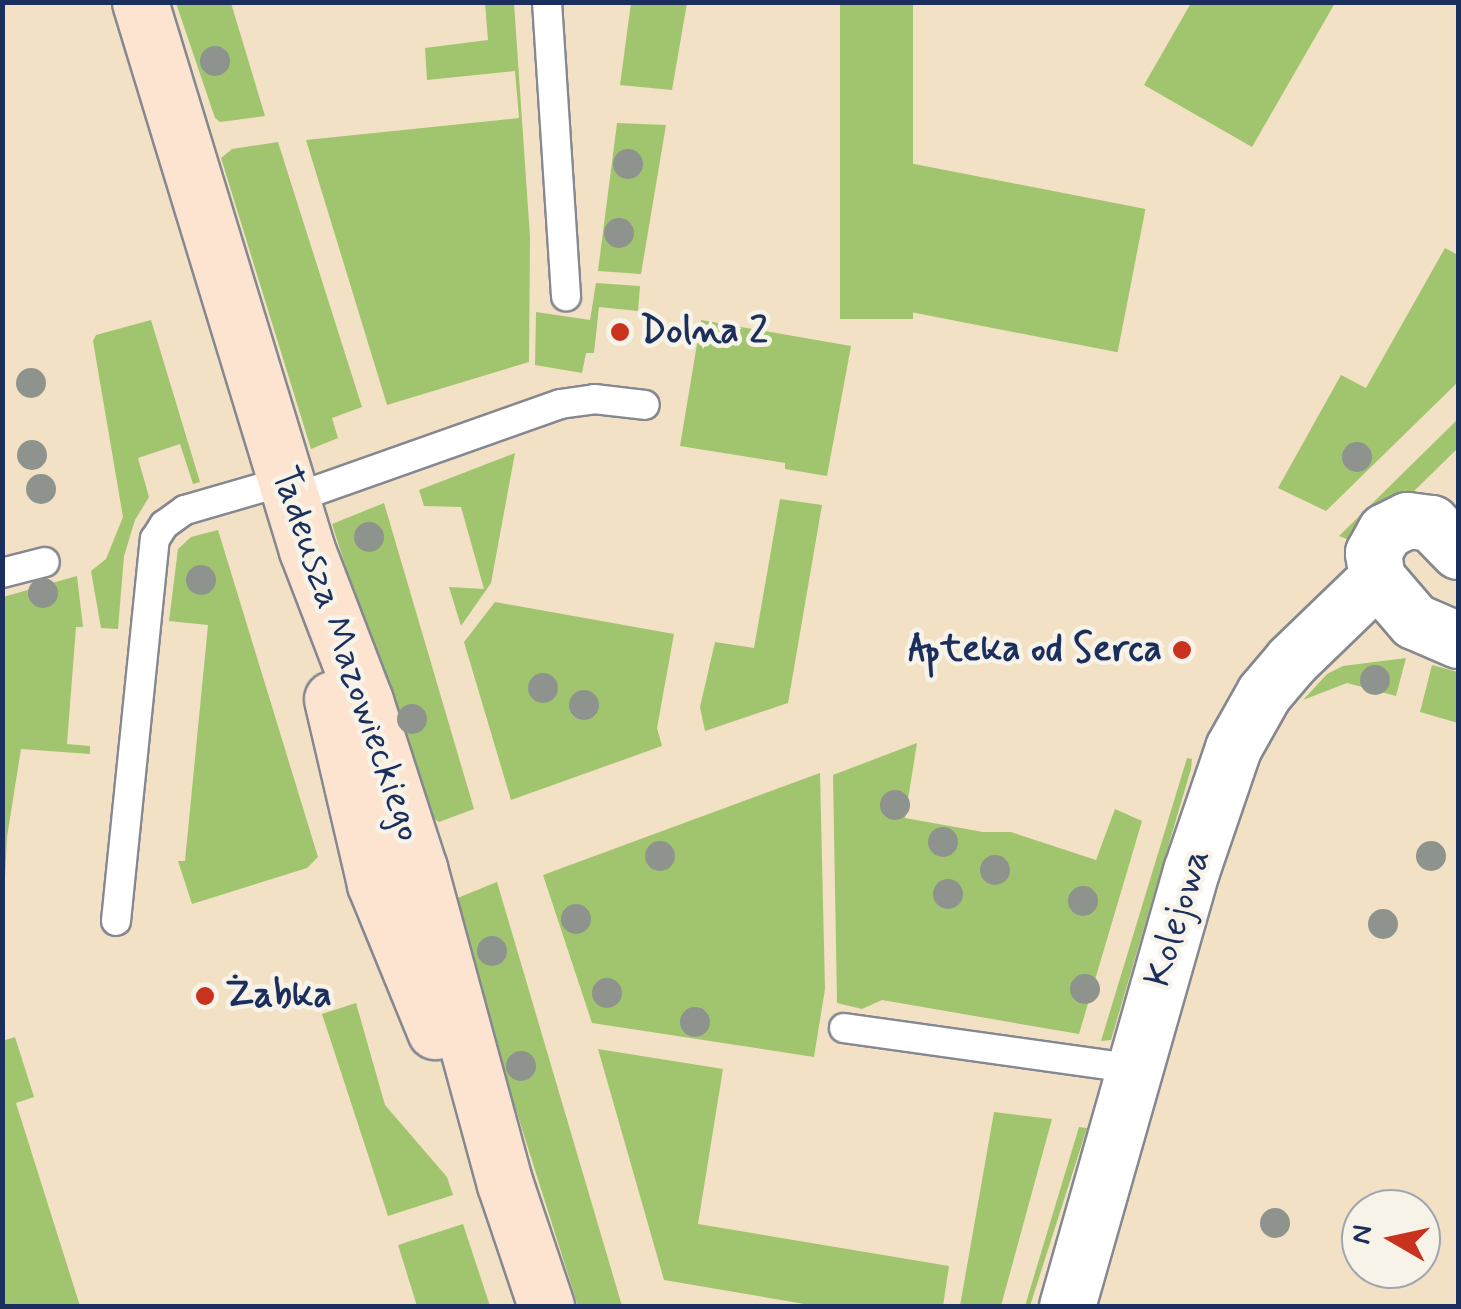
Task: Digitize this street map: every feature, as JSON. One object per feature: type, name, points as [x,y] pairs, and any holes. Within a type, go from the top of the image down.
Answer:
[{"type":"street","name":"Tadeusza Mazowieckiego","points":[[140,2],[294,510],[364,700],[419,868],[505,1184],[546,1306]]},
{"type":"street","points":[[1450,528],[1407,520],[1385,531],[1373,553],[1383,586],[1414,621],[1458,640]]},
{"type":"street","name":"Kolejowa","points":[[1067,1306],[1191,870],[1234,748],[1264,693],[1292,660],[1383,586]]},
{"type":"lane","points":[[547,2],[566,296]]},
{"type":"lane","points":[[116,921],[154,539],[164,525],[185,510],[294,510],[560,404],[594,399],[645,405]]},
{"type":"lane","points":[[2,573],[45,562]]},
{"type":"lane","points":[[844,1028],[1134,1069]]},
{"type":"green space","points":[[176,3],[231,3],[265,116],[220,122],[215,118]]},
{"type":"green space","points":[[485,3],[514,3],[530,237],[529,362],[387,405],[306,140],[519,118],[515,71],[427,80],[425,48],[488,40]]},
{"type":"green space","points":[[631,3],[687,3],[672,90],[620,85]]},
{"type":"green space","points":[[840,3],[913,3],[913,319],[840,319]]},
{"type":"green space","points":[[1191,3],[1335,3],[1252,147],[1144,85]]},
{"type":"green space","points":[[617,123],[666,125],[641,274],[598,271]]},
{"type":"green space","points":[[278,142],[362,407],[332,418],[338,438],[311,449],[221,158],[232,149]]},
{"type":"green space","points":[[904,162],[1145,209],[1118,352],[876,305]]},
{"type":"green space","points":[[1445,248],[1458,255],[1458,382],[1326,511],[1278,488],[1341,375],[1366,388]]},
{"type":"green space","points":[[596,283],[640,286],[638,311],[599,307],[594,353],[586,353],[582,373],[535,365],[536,312],[590,320]]},
{"type":"green space","points":[[151,320],[200,482],[193,484],[180,444],[138,458],[149,497],[135,520],[124,556],[118,629],[101,628],[91,571],[106,559],[123,517],[93,341],[96,335]]},
{"type":"green space","points":[[701,320],[851,346],[827,476],[785,469],[785,463],[680,446]]},
{"type":"green space","points":[[1458,419],[1458,448],[1360,544],[1339,536]]},
{"type":"green space","points":[[515,453],[491,583],[461,626],[449,587],[484,589],[461,507],[424,506],[419,490]]},
{"type":"green space","points":[[780,499],[822,505],[788,703],[705,731],[700,707],[715,642],[754,648]]},
{"type":"green space","points":[[384,503],[474,809],[439,822],[423,811],[332,524]]},
{"type":"green space","points":[[218,530],[318,857],[307,868],[192,904],[178,861],[185,861],[208,625],[169,621],[178,549],[191,537]]},
{"type":"green space","points":[[77,576],[83,627],[76,627],[67,744],[90,746],[90,754],[21,749],[7,837],[3,917],[3,597]]},
{"type":"green space","points":[[495,602],[674,634],[657,728],[662,746],[511,800],[464,642]]},
{"type":"green space","points":[[1406,658],[1396,696],[1347,683],[1303,700],[1327,674],[1343,666]]},
{"type":"green space","points":[[1432,665],[1458,672],[1458,723],[1420,712]]},
{"type":"green space","points":[[917,743],[905,818],[983,832],[1011,832],[1096,860],[1115,809],[1142,821],[1079,1034],[882,1000],[862,1009],[837,1003],[833,775]]},
{"type":"green space","points":[[1187,758],[1192,759],[1191,769],[1111,1040],[1101,1041]]},
{"type":"green space","points":[[820,773],[825,989],[814,1057],[592,1023],[543,875]]},
{"type":"green space","points":[[497,882],[622,1306],[578,1306],[450,901]]},
{"type":"green space","points":[[356,1003],[385,1105],[447,1177],[453,1195],[388,1216],[322,1014]]},
{"type":"green space","points":[[15,1037],[34,1097],[16,1103],[80,1306],[3,1306],[2,1041]]},
{"type":"green space","points":[[598,1049],[723,1069],[698,1224],[949,1266],[943,1306],[816,1306],[664,1280]]},
{"type":"green space","points":[[994,1112],[1052,1119],[1001,1306],[960,1306]]},
{"type":"green space","points":[[1079,1127],[1087,1128],[1030,1306],[1025,1306]]},
{"type":"green space","points":[[463,1224],[490,1306],[417,1306],[398,1245]]},
{"type":"place","name":"Dolna 2","points":[[620,332]]},
{"type":"place","name":"Apteka od Serca","points":[[1182,650]]},
{"type":"place","name":"Żabka","points":[[205,996]]}]
